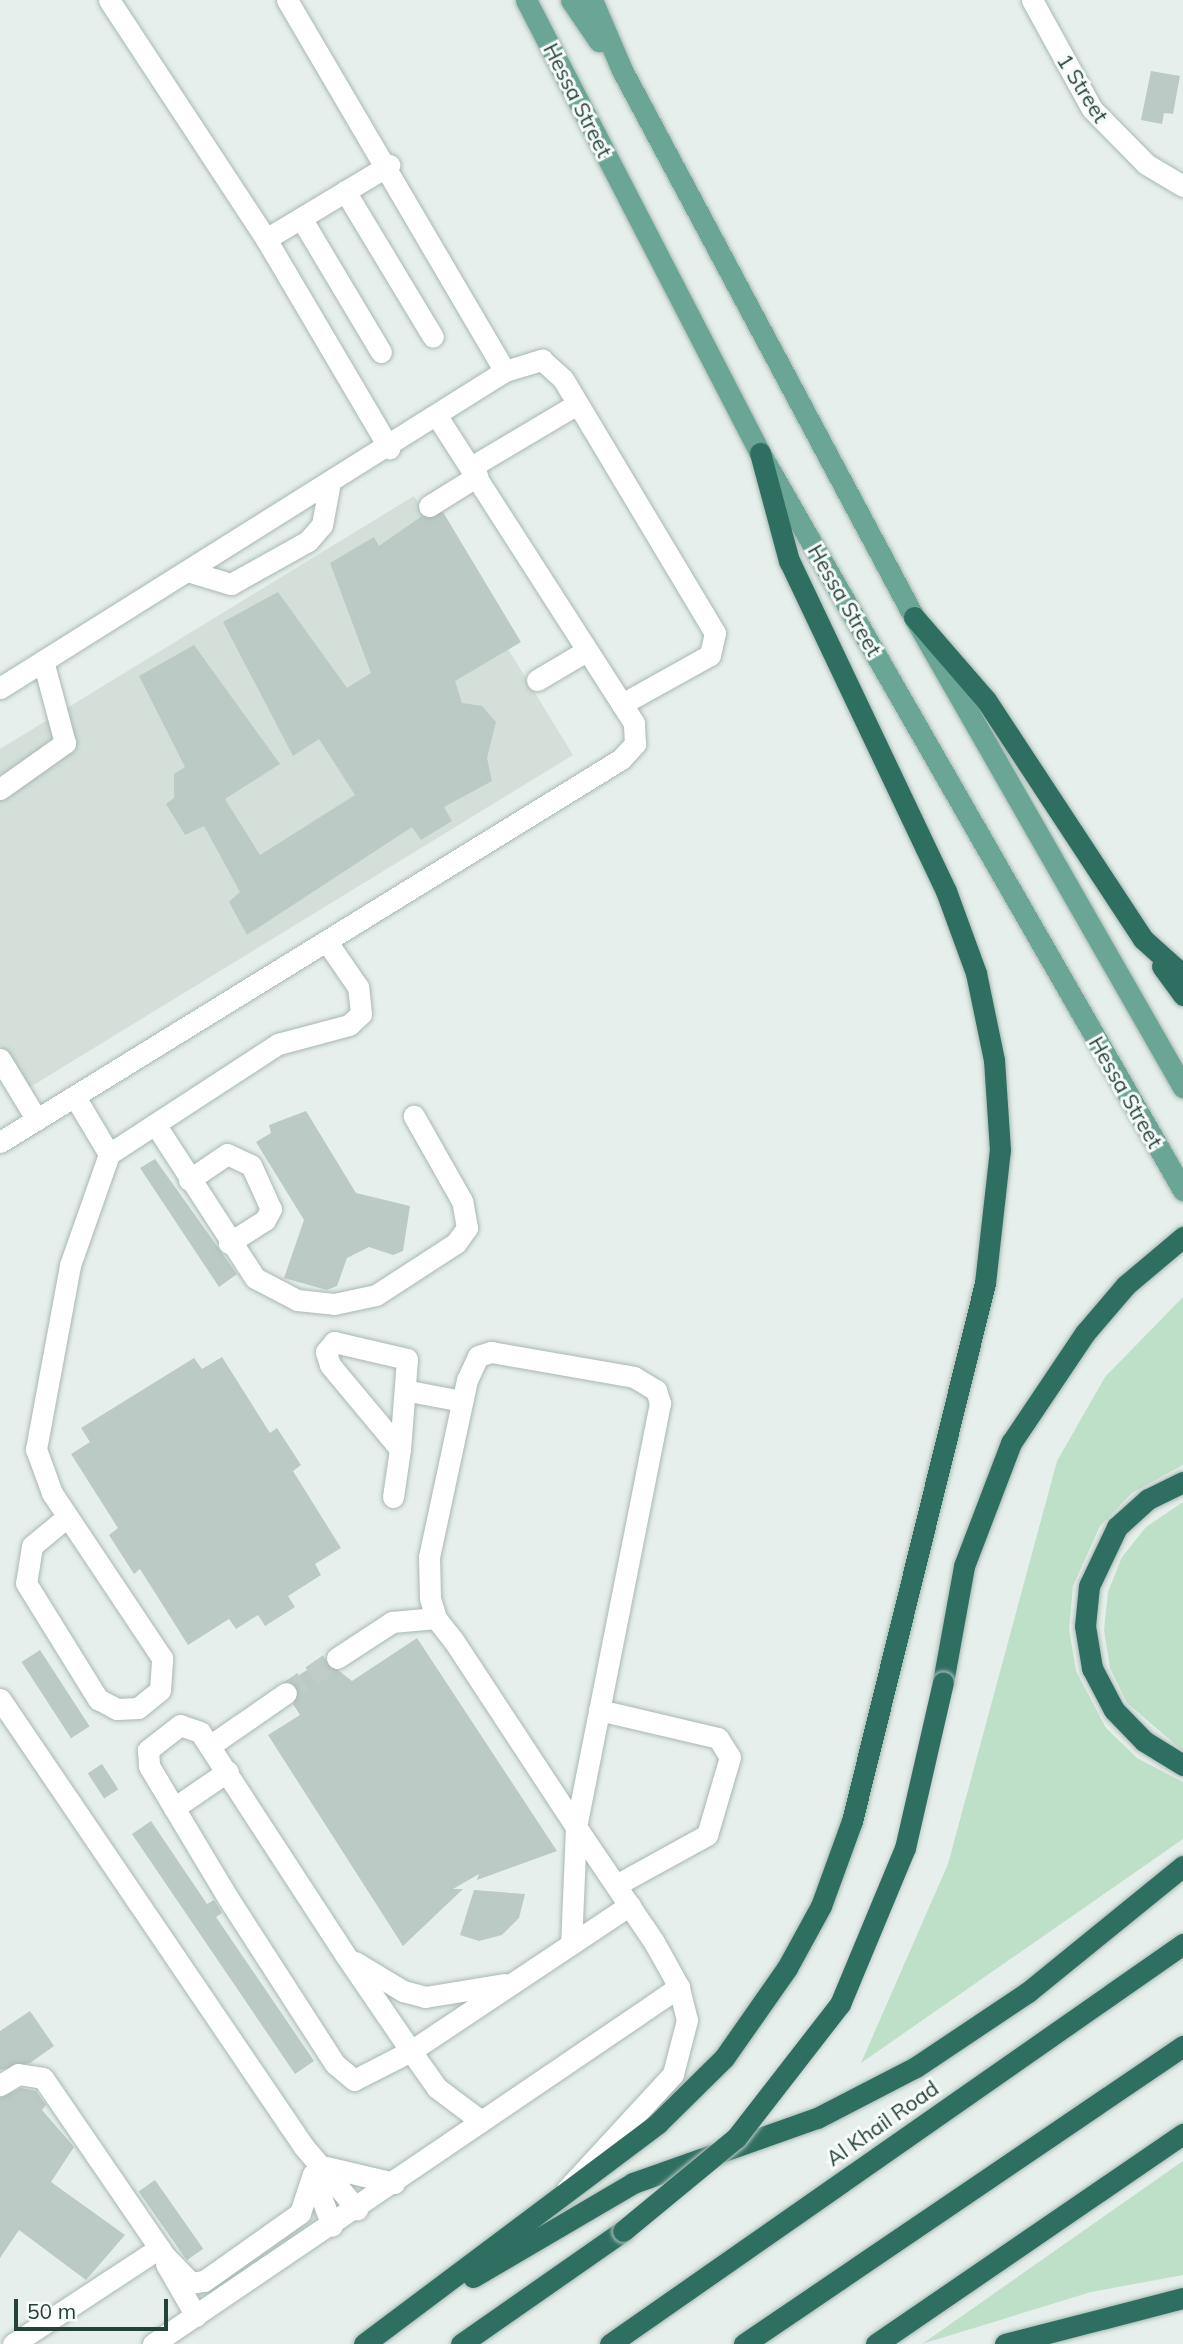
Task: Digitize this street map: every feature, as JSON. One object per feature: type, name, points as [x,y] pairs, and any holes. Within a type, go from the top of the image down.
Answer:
[{"type":"highway","points":[[364,2344],[658,2123],[708,2076],[769,1998],[821,1906],[876,1728],[975,1327],[998,1195],[995,1068],[972,963],[946,891],[785,551],[760,453]]},
{"type":"highway","points":[[914,617],[986,700],[1143,939],[1183,995]]},
{"type":"highway","points":[[1143,939],[1183,975]]},
{"type":"highway","points":[[461,2344],[623,2231],[742,2131],[840,2004],[905,1849],[927,1769],[956,1595],[1011,1443],[1092,1324],[1183,1237]]},
{"type":"highway","points":[[1183,1482],[1148,1500],[1117,1527],[1089,1586],[1085,1626],[1092,1668],[1114,1710],[1144,1741],[1183,1765]]},
{"type":"highway","points":[[422,2301],[633,2183],[817,2118],[916,2067],[1028,1992],[1183,1866]]},
{"type":"highway","name":"Al Khail Road","points":[[610,2344],[1183,1944]]},
{"type":"highway","points":[[744,2344],[1183,2046]]},
{"type":"highway","points":[[876,2344],[1183,2134]]},
{"type":"highway","points":[[1005,2344],[1183,2298]]},
{"type":"main road","name":"Hessa Street","points":[[526,0],[760,453],[1183,1190]]},
{"type":"main road","points":[[571,0],[622,70]]},
{"type":"main road","points":[[592,0],[622,70],[914,617],[1183,1087]]},
{"type":"street","points":[[109,0],[266,240],[389,448]]},
{"type":"street","points":[[287,0],[389,165],[505,371]]},
{"type":"street","name":"1 Street","points":[[1032,0],[1092,109],[1146,164],[1183,186]]},
{"type":"street","points":[[266,240],[389,165]]},
{"type":"street","points":[[345,191],[433,337]]},
{"type":"street","points":[[301,218],[381,352]]},
{"type":"street","points":[[0,688],[389,448],[505,371],[541,360],[555,367],[715,633],[709,655],[622,704]]},
{"type":"street","points":[[429,506],[474,472],[577,404]]},
{"type":"street","points":[[0,1142],[630,753],[637,733],[622,704],[437,416]]},
{"type":"street","points":[[187,571],[231,584],[308,541],[322,525],[330,482]]},
{"type":"street","points":[[537,680],[586,651]]},
{"type":"street","points":[[0,789],[65,743],[66,732],[42,677],[43,661]]},
{"type":"street","points":[[67,1517],[32,1546],[26,1583],[98,1699],[117,1709],[138,1708],[160,1690],[162,1658],[67,1517],[40,1465],[37,1425],[70,1265],[108,1153],[286,1040],[356,1021],[364,1000],[327,942]]},
{"type":"street","points":[[0,1059],[37,1120]]},
{"type":"street","points":[[75,1097],[108,1153]]},
{"type":"street","points":[[155,1124],[229,1244],[262,1284],[297,1300],[334,1304],[376,1295],[451,1247],[467,1228],[466,1208],[414,1116]]},
{"type":"street","points":[[189,1180],[227,1154],[251,1165],[271,1209],[265,1220],[229,1244]]},
{"type":"street","points":[[393,1497],[409,1391],[410,1363],[403,1355],[341,1340],[329,1346],[330,1365],[400,1449]]},
{"type":"street","points":[[564,2194],[679,2065],[687,2031],[679,1987],[630,1905],[576,1827],[436,1618],[429,1557],[470,1367],[491,1352],[634,1377],[656,1390],[658,1415],[576,1827],[572,1944]]},
{"type":"street","points":[[409,1391],[462,1401]]},
{"type":"street","points":[[337,1658],[392,1622],[436,1618]]},
{"type":"street","points":[[211,1745],[286,1693]]},
{"type":"street","points":[[0,1699],[320,2171],[357,2209]]},
{"type":"street","points":[[599,1710],[718,1738],[730,1758],[707,1835],[616,1885]]},
{"type":"street","points":[[481,2121],[442,2094],[411,2051],[346,1956],[211,1745],[184,1724],[148,1750],[149,1766],[174,1808],[342,2074],[366,2079],[411,2051],[630,1905]]},
{"type":"street","points":[[174,1808],[228,1771]]},
{"type":"street","points":[[346,1956],[403,1991],[425,1997],[513,1982]]},
{"type":"street","points":[[153,2344],[332,2226],[679,1987]]},
{"type":"street","points":[[0,2085],[18,2074],[43,2078],[162,2252],[188,2281],[204,2281],[300,2213],[320,2171]]},
{"type":"street","points":[[442,2094],[453,2141]]},
{"type":"street","points":[[320,2171],[394,2183]]},
{"type":"street","points":[[320,2171],[332,2226]]},
{"type":"street","points":[[162,2252],[178,2293],[195,2316]]},
{"type":"street","points":[[13,2344],[162,2252]]},
{"type":"shaded area","points":[[414,496],[573,755],[27,1089],[0,1045],[0,749]]},
{"type":"green space","points":[[1183,1297],[1183,1465],[1132,1493],[1100,1526],[1073,1586],[1069,1629],[1076,1671],[1106,1728],[1137,1758],[1183,1782],[1183,1839],[861,2063],[948,1864],[1057,1461],[1105,1377]]},
{"type":"green space","points":[[1183,1502],[1183,1751],[1127,1703],[1110,1668],[1104,1630],[1108,1592],[1122,1557],[1146,1527]]},
{"type":"green space","points":[[1183,2161],[1183,2275],[1091,2292],[922,2344]]},
{"type":"building","points":[[1151,71],[1180,76],[1173,114],[1164,113],[1162,124],[1141,120]]},
{"type":"building","points":[[443,512],[521,642],[455,681],[462,703],[482,706],[496,722],[487,758],[492,781],[444,807],[452,821],[421,840],[412,827],[247,935],[229,902],[240,892],[204,826],[185,835],[166,804],[174,798],[174,774],[185,767],[139,676],[194,645],[280,764],[225,799],[260,855],[355,795],[319,739],[293,756],[223,622],[278,592],[347,688],[371,673],[330,563],[374,537],[379,546],[422,516]]},
{"type":"building","points":[[306,1111],[356,1193],[410,1206],[403,1251],[393,1255],[369,1247],[347,1258],[337,1286],[327,1290],[284,1278],[304,1220],[256,1142],[271,1133],[269,1125]]},
{"type":"building","points":[[155,1159],[237,1274],[219,1287],[140,1168]]},
{"type":"building","points":[[222,1357],[270,1433],[277,1428],[301,1465],[293,1471],[341,1548],[315,1564],[321,1575],[288,1596],[295,1607],[265,1626],[258,1615],[236,1629],[229,1619],[188,1645],[140,1569],[134,1574],[109,1535],[118,1528],[71,1454],[90,1442],[81,1428],[194,1358],[202,1369]]},
{"type":"building","points":[[417,1638],[557,1851],[477,1880],[479,1874],[453,1889],[463,1889],[403,1946],[268,1735],[300,1715],[293,1704],[299,1691],[290,1681],[324,1659],[352,1681]]},
{"type":"building","points":[[40,1650],[90,1726],[71,1738],[22,1662]]},
{"type":"building","points":[[102,1764],[118,1789],[104,1798],[88,1773]]},
{"type":"building","points":[[151,1821],[207,1904],[214,1900],[222,1913],[216,1917],[314,2061],[295,2074],[132,1834]]},
{"type":"building","points":[[474,1890],[525,1894],[519,1918],[502,1935],[479,1941],[460,1935]]},
{"type":"building","points":[[30,2011],[54,2046],[30,2063],[0,2070],[0,2031]]},
{"type":"building","points":[[21,2088],[36,2091],[46,2105],[42,2110],[74,2147],[51,2182],[125,2235],[86,2280],[19,2230],[0,2258],[0,2098]]},
{"type":"building","points":[[155,2180],[203,2249],[187,2260],[139,2191]]},
{"type":"tunnel","points":[[286,1693],[337,1658]]}]
